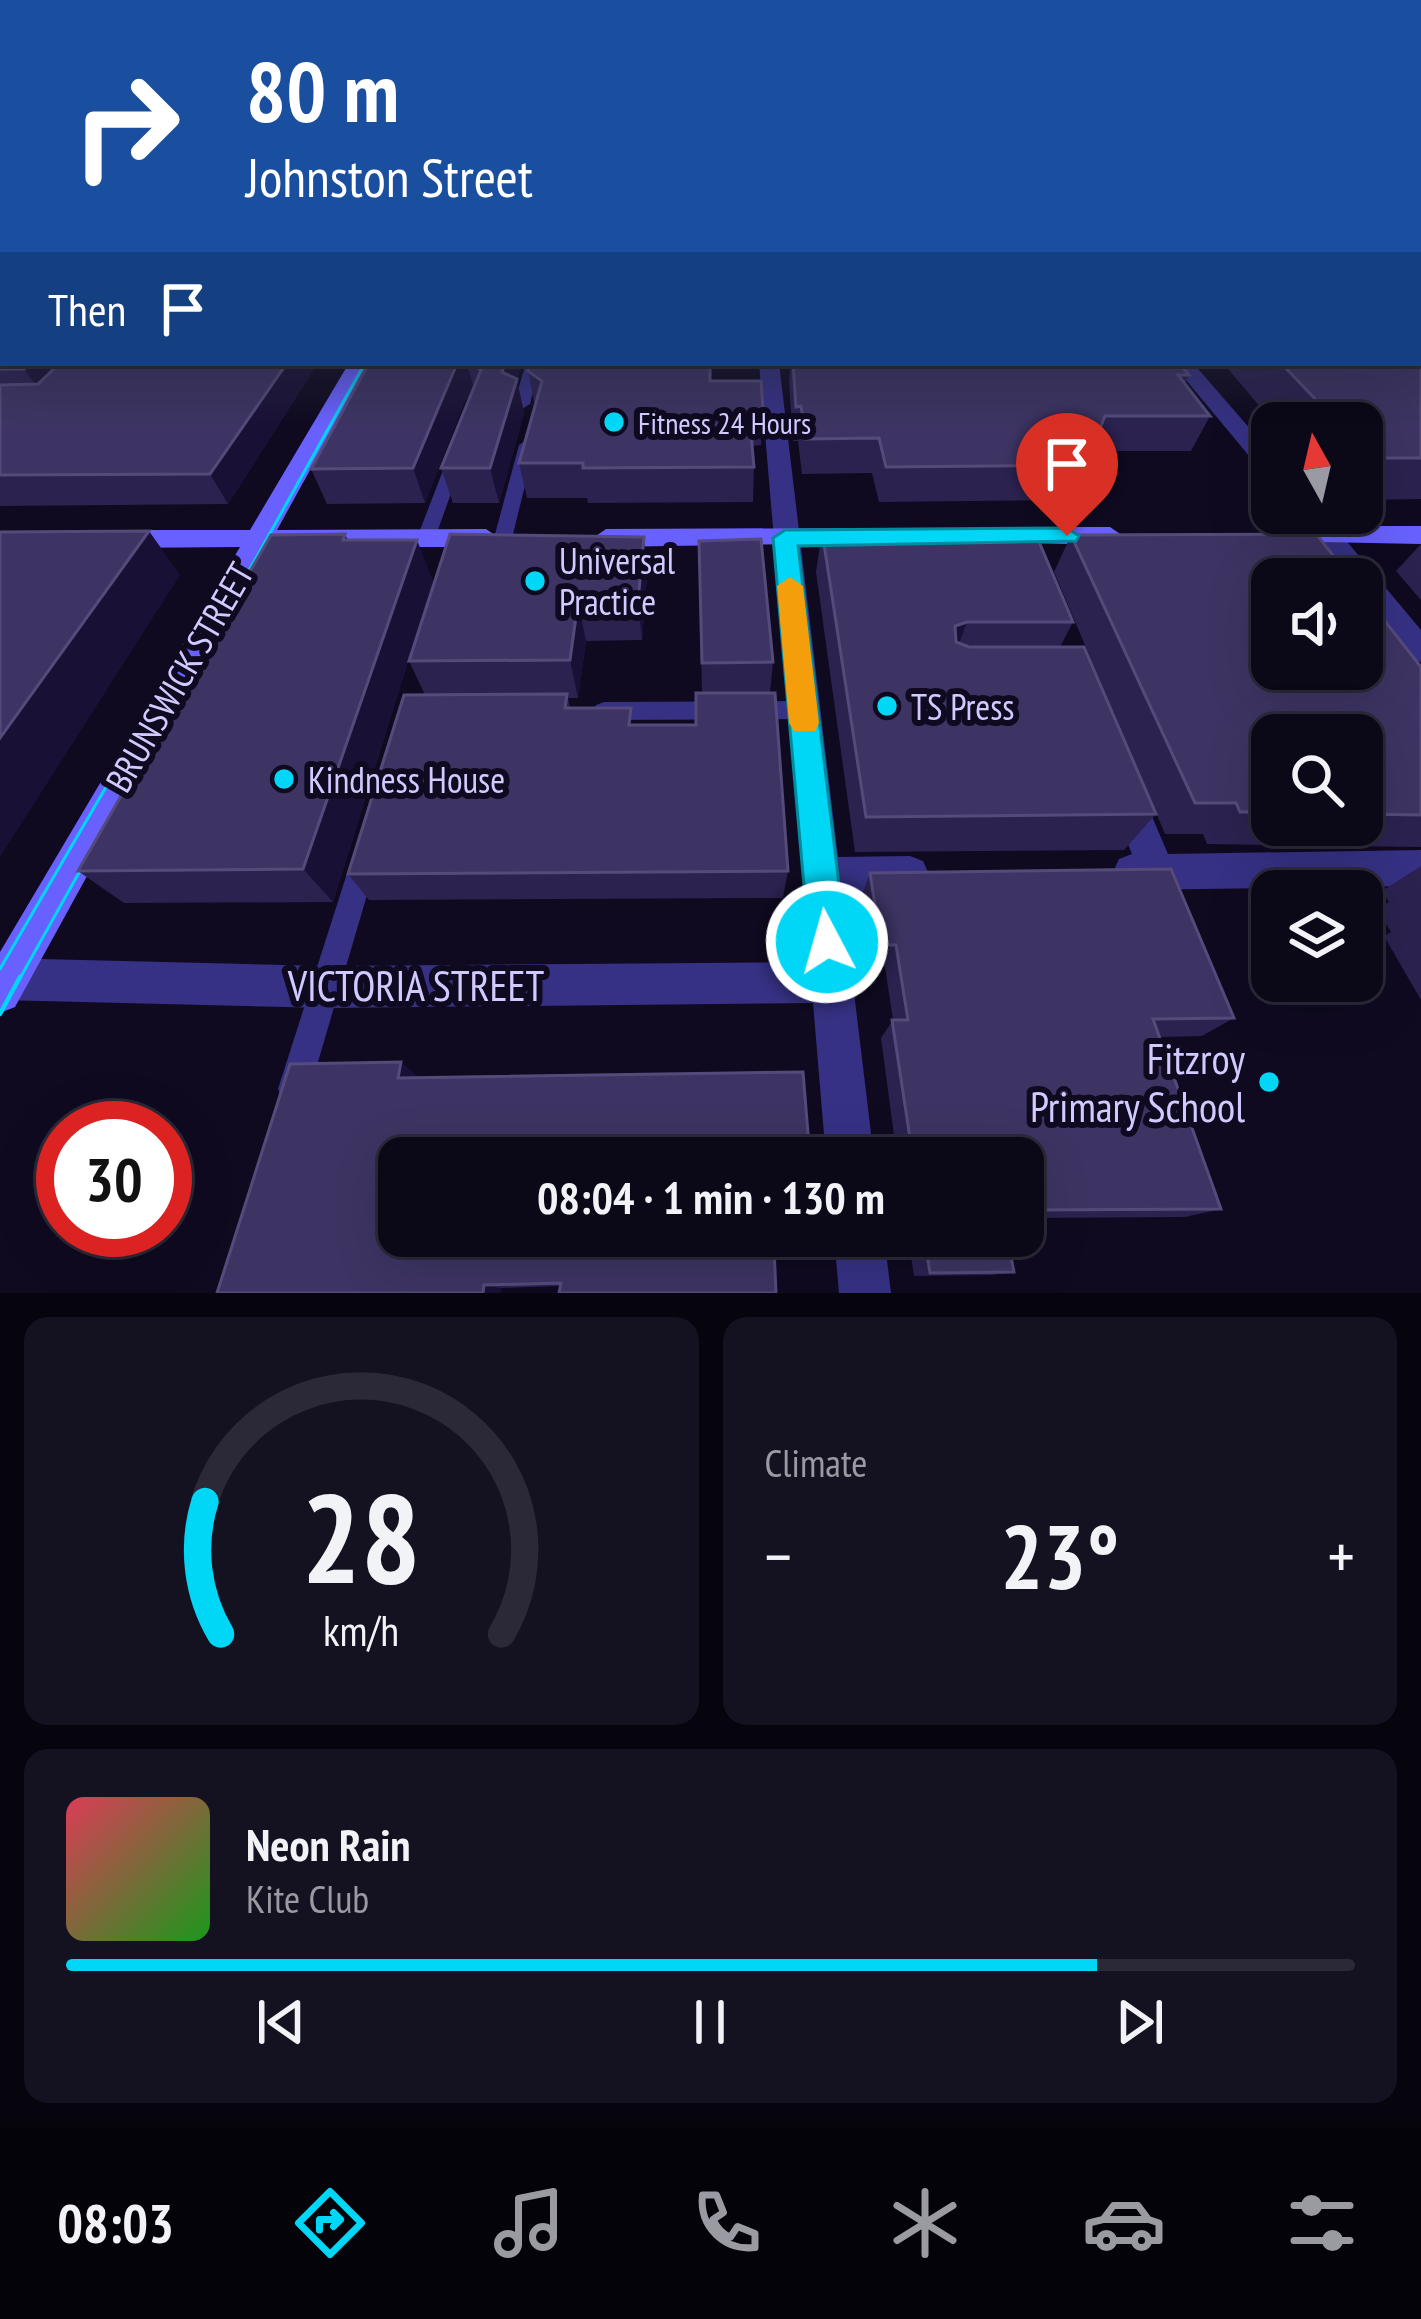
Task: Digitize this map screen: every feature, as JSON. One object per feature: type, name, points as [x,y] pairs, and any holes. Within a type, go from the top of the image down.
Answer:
[{"type":"main road","name":"BRUNSWICK STREET","points":[[2,983],[357,366]]},
{"type":"main road","points":[[1383,531],[1421,535]]},
{"type":"main road","points":[[1257,535],[1263,534]]},
{"type":"main road","points":[[974,536],[1131,536]]},
{"type":"main road","points":[[574,538],[880,537]]},
{"type":"main road","points":[[79,539],[515,538]]},
{"type":"street","points":[[770,366],[848,1137]]},
{"type":"street","points":[[1185,366],[1251,444]]},
{"type":"street","points":[[1326,534],[1421,651]]},
{"type":"street","points":[[1022,536],[1034,568]]},
{"type":"street","points":[[1111,759],[1157,871]]},
{"type":"street","points":[[1087,872],[1421,868]]},
{"type":"street","points":[[820,875],[947,874]]},
{"type":"street","name":"VICTORIA STREET","points":[[2,983],[325,987],[832,982]]},
{"type":"street","points":[[861,1257],[865,1293]]},
{"type":"lane","points":[[522,404],[531,366]]},
{"type":"lane","points":[[515,538],[531,432]]},
{"type":"lane","points":[[426,538],[461,444]]},
{"type":"lane","points":[[451,571],[460,538]]},
{"type":"lane","points":[[570,712],[803,710]]},
{"type":"lane","points":[[287,1111],[370,843]]},
{"type":"building","points":[[57,366],[285,366],[210,474],[0,475],[0,385],[38,384]]},
{"type":"building","points":[[367,366],[456,366],[413,468],[311,469]]},
{"type":"building","points":[[475,366],[504,366],[502,372],[517,379],[490,468],[441,468],[481,370]]},
{"type":"building","points":[[529,366],[710,366],[710,381],[761,381],[763,410],[749,412],[754,467],[583,468],[583,463],[519,463],[542,381],[528,371]]},
{"type":"building","points":[[793,366],[1182,366],[1189,375],[1178,375],[1210,416],[1105,416],[1085,465],[886,467],[879,438],[806,439],[801,406],[796,407]]},
{"type":"building","points":[[1284,366],[1421,366],[1421,458],[1383,458],[1383,402],[1318,402]]},
{"type":"building","points":[[995,530],[1034,530],[1073,622],[967,622],[955,626],[956,642],[969,647],[1084,647],[1156,814],[866,817],[822,531],[996,534]]},
{"type":"building","points":[[149,531],[0,738],[0,532]]},
{"type":"building","points":[[345,534],[343,540],[417,540],[303,869],[78,871],[271,535]]},
{"type":"building","points":[[450,534],[644,537],[638,601],[578,602],[570,660],[409,661]]},
{"type":"building","points":[[1316,534],[1335,558],[1251,558],[1251,690],[1383,690],[1383,619],[1421,667],[1421,815],[1383,814],[1383,714],[1251,714],[1251,812],[1240,812],[1236,803],[1195,803],[1071,535]]},
{"type":"building","points":[[761,539],[773,662],[702,663],[699,541]]},
{"type":"building","points":[[696,693],[775,693],[788,871],[348,874],[404,695],[567,694],[565,708],[631,708],[629,725],[696,725]]},
{"type":"building","points":[[1171,869],[1234,1018],[1153,1019],[1221,1209],[1044,1210],[1044,1137],[910,1137],[892,1020],[908,1020],[896,945],[881,945],[870,873]]},
{"type":"building","points":[[401,1062],[398,1078],[803,1072],[808,1137],[378,1137],[378,1257],[774,1257],[776,1293],[559,1293],[561,1283],[484,1285],[483,1293],[217,1293],[290,1064]]},
{"type":"building","points":[[927,1257],[1011,1257],[1014,1272],[930,1273]]},
{"type":"tram line","points":[[169,714],[363,366]]},
{"type":"tram line","points":[[0,969],[169,679]]},
{"type":"tram line","points":[[19,980],[95,844]]},
{"type":"tram line","points":[[0,1014],[20,977]]},
{"type":"slow traffic","points":[[790,586],[804,723]]},
{"type":"place","name":"Fitness 24 Hours","points":[[614,422]]},
{"type":"place","name":"Universal Practice","points":[[535,581]]},
{"type":"place","name":"TS Press","points":[[887,706]]},
{"type":"place","name":"Kindness House","points":[[284,779]]},
{"type":"place","name":"Fitzroy Primary School","points":[[1269,1082]]},
{"type":"route","points":[[827,942],[785,538],[1067,536]]}]
